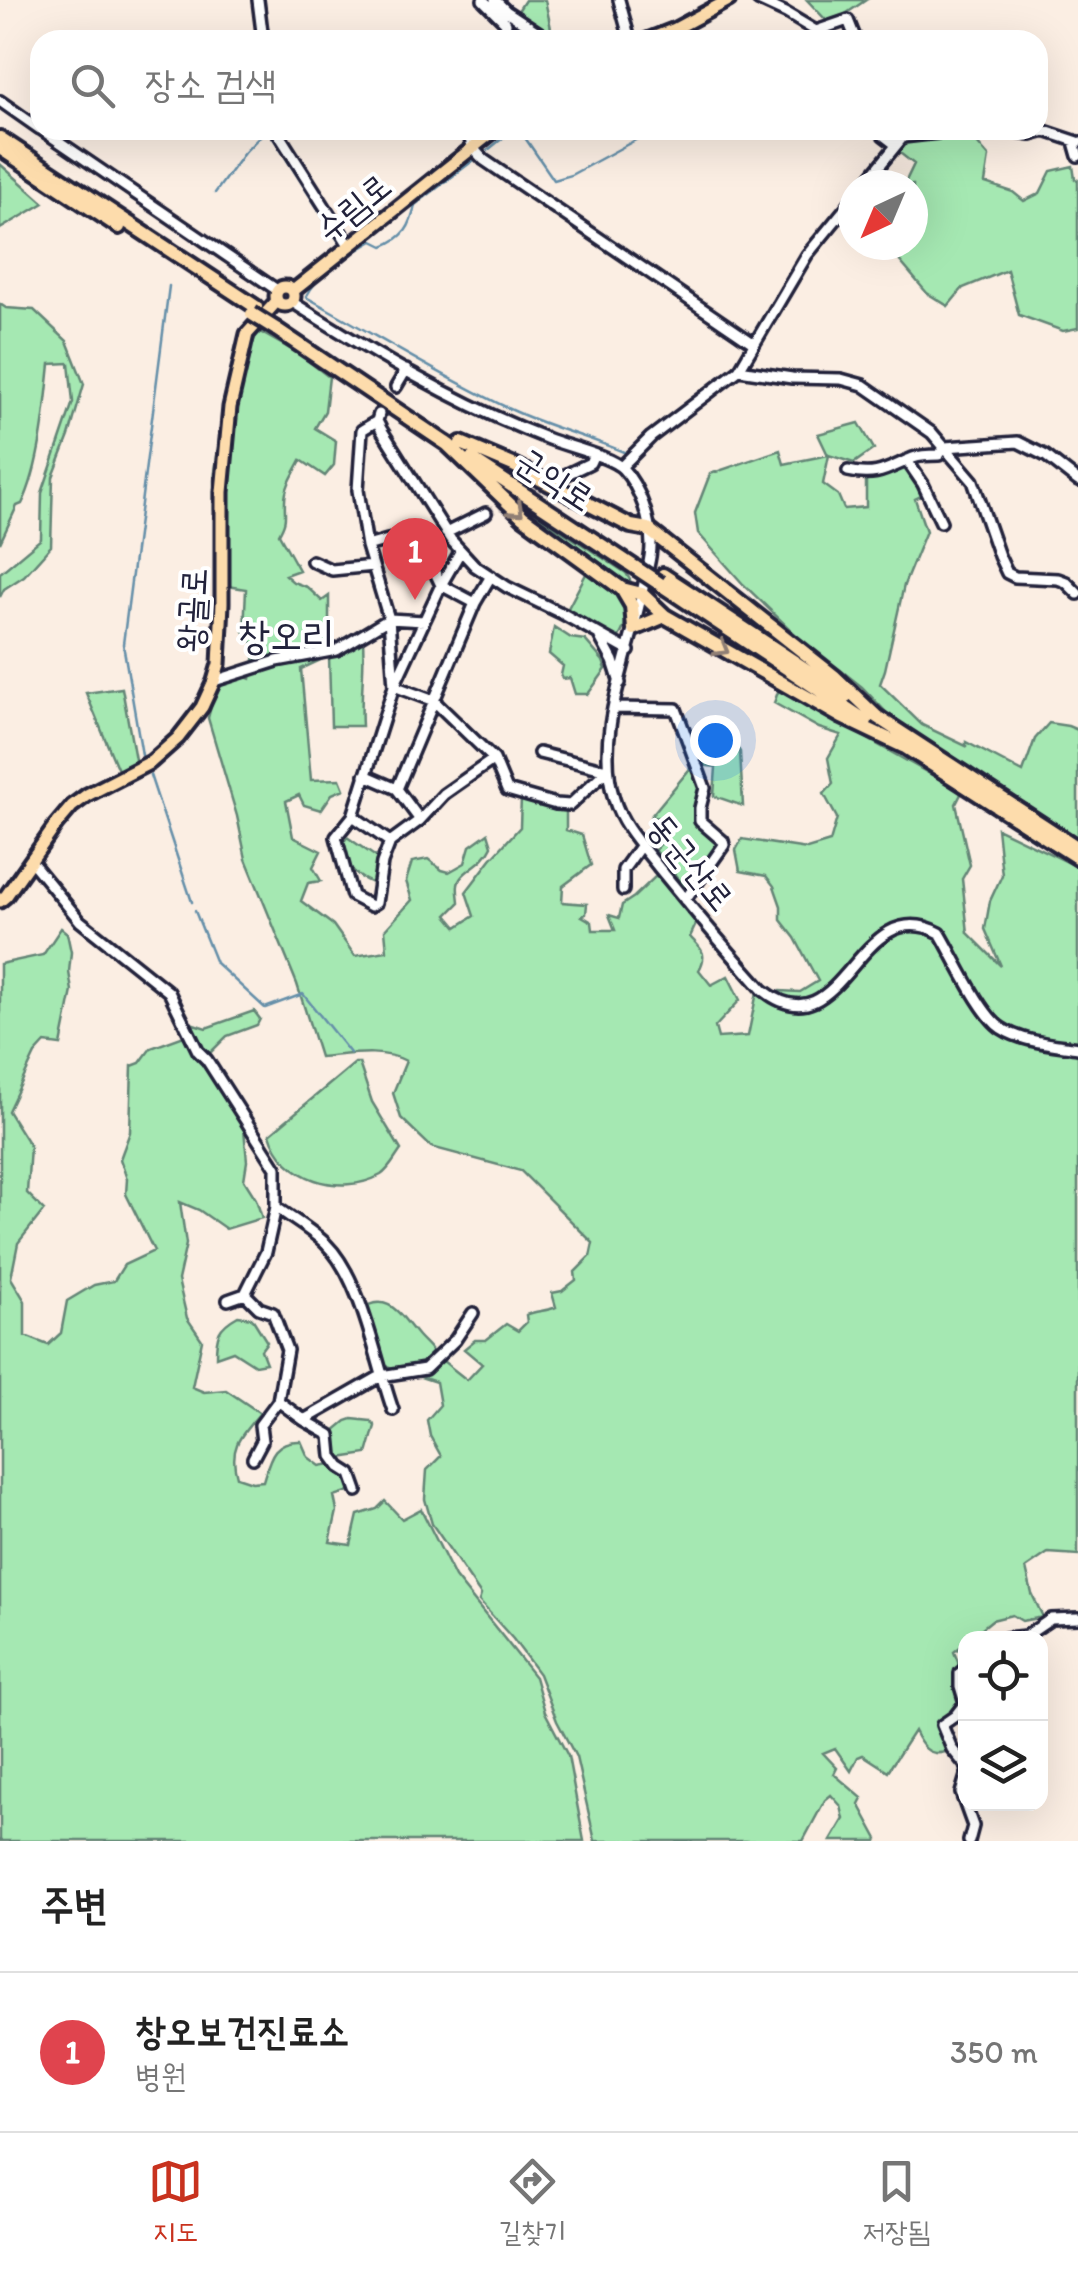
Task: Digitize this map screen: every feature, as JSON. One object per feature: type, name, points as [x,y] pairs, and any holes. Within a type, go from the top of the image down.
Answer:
[{"type":"highway","name":"군익로","points":[[0,138],[637,563]]},
{"type":"highway","name":"군익로","points":[[0,148],[254,310]]},
{"type":"highway","name":"군익로","points":[[278,326],[446,443],[1078,848]]},
{"type":"highway","points":[[446,443],[523,517],[622,589],[642,594],[665,616],[842,717],[903,746]]},
{"type":"highway","points":[[461,443],[513,464],[631,526],[648,529],[835,677],[876,716]]},
{"type":"highway","name":"군익로","points":[[662,579],[903,746],[1078,858]]},
{"type":"highway","points":[[622,589],[632,606],[634,629],[665,616]]},
{"type":"main road","points":[[672,30],[729,0]]},
{"type":"main road","name":"수림로","points":[[292,297],[349,245],[483,140]]},
{"type":"main road","points":[[277,296],[285,287],[292,297]]},
{"type":"main road","name":"왕골로","points":[[0,901],[72,806],[151,762],[178,738],[202,707],[214,681],[222,603],[222,492],[230,407],[247,334],[277,296]]},
{"type":"street","points":[[258,0],[262,30]]},
{"type":"street","points":[[619,0],[627,30]]},
{"type":"street","points":[[758,0],[816,30],[848,20],[852,30]]},
{"type":"street","points":[[488,1],[506,23],[505,30]]},
{"type":"street","points":[[488,1],[535,30]]},
{"type":"street","points":[[0,100],[30,122]]},
{"type":"street","points":[[1048,132],[1076,142],[1078,156]]},
{"type":"street","points":[[55,140],[277,296]]},
{"type":"street","points":[[282,140],[349,245]]},
{"type":"street","points":[[471,140],[472,148],[484,160],[753,343]]},
{"type":"street","points":[[890,140],[896,145]]},
{"type":"street","points":[[876,170],[900,140]]},
{"type":"street","points":[[622,466],[651,437],[739,370],[807,255],[838,217]]},
{"type":"street","points":[[292,297],[406,370],[504,422],[622,466],[646,509],[648,529]]},
{"type":"street","points":[[396,387],[406,370]]},
{"type":"street","points":[[739,370],[792,378],[842,379],[864,385],[932,434],[972,481],[1007,573],[1066,582],[1078,594]]},
{"type":"street","points":[[394,686],[389,619],[367,546],[358,490],[362,430],[378,417],[446,532],[475,566],[507,588],[629,651]]},
{"type":"street","points":[[848,472],[879,472],[915,457],[938,454],[945,447],[1018,442],[1046,456],[1078,480]]},
{"type":"street","points":[[557,480],[590,463],[594,454]]},
{"type":"street","points":[[908,462],[941,522]]},
{"type":"street","points":[[446,532],[486,513]]},
{"type":"street","name":"동군산로","points":[[648,529],[652,546],[614,708],[607,770],[621,820],[685,900],[762,990],[776,1000],[796,1005],[816,1000],[833,990],[884,934],[897,928],[920,926],[940,933],[986,1013],[1001,1028],[1036,1041],[1078,1048]]},
{"type":"street","points":[[367,546],[416,532],[441,585],[475,603]]},
{"type":"street","points":[[460,552],[394,686],[353,816],[336,837],[352,896],[371,906],[376,903],[382,863],[390,842],[420,820],[444,794],[494,759]]},
{"type":"street","points":[[312,561],[332,570],[372,566]]},
{"type":"street","points":[[398,789],[475,603],[492,576]]},
{"type":"street","points":[[214,681],[277,661],[337,650],[389,619],[424,622]]},
{"type":"street","points":[[599,635],[620,683]]},
{"type":"street","points":[[394,686],[434,701],[494,759],[507,790],[570,805],[607,770]]},
{"type":"street","points":[[614,708],[676,709],[682,725],[705,788],[700,821],[724,840],[685,900]]},
{"type":"street","points":[[540,753],[607,770]]},
{"type":"street","points":[[365,775],[398,789],[420,820]]},
{"type":"street","points":[[353,816],[390,842]]},
{"type":"street","points":[[622,890],[624,870],[641,845]]},
{"type":"street","points":[[31,861],[80,921],[169,992],[198,1050],[276,1168],[276,1207],[266,1252],[245,1294],[228,1300]]},
{"type":"street","points":[[276,1207],[327,1244],[358,1295],[392,1410]]},
{"type":"street","points":[[245,1294],[259,1308],[273,1313],[287,1350],[278,1401],[260,1425],[262,1441],[253,1458]]},
{"type":"street","points":[[304,1420],[381,1376],[424,1369],[455,1340],[473,1313]]},
{"type":"street","points":[[278,1401],[330,1435],[332,1456],[351,1474],[358,1491]]},
{"type":"street","points":[[1033,1631],[1051,1619],[1078,1618]]},
{"type":"street","points":[[958,1712],[942,1725],[958,1756]]},
{"type":"street","points":[[967,1811],[973,1826],[969,1841]]},
{"type":"green space","points":[[525,0],[545,0],[551,30],[541,30],[516,14]]},
{"type":"green space","points":[[807,0],[866,0],[827,21]]},
{"type":"green space","points":[[974,140],[989,157],[985,183],[1013,192],[1024,201],[1040,193],[1051,171],[1073,166],[1078,180],[1078,328],[1063,331],[1019,315],[1007,270],[963,288],[948,306],[927,293],[899,260],[928,260],[928,170],[911,170],[914,164],[896,150],[905,141]]},
{"type":"green space","points":[[0,164],[44,203],[0,229]]},
{"type":"green space","points":[[0,304],[34,310],[67,341],[84,384],[53,477],[51,546],[0,597],[0,573],[41,539],[42,493],[73,402],[69,363],[50,364],[33,473],[22,504],[17,506],[0,543]]},
{"type":"green space","points":[[258,331],[329,377],[325,411],[315,428],[336,441],[334,465],[325,476],[301,460],[287,490],[285,521],[279,534],[299,570],[285,575],[322,601],[329,596],[329,655],[363,640],[362,726],[331,726],[329,656],[301,669],[311,780],[340,779],[344,789],[332,794],[321,810],[304,805],[299,795],[286,801],[293,837],[321,851],[313,867],[321,881],[308,883],[301,901],[333,925],[355,956],[387,951],[385,930],[412,900],[406,881],[412,862],[428,859],[449,872],[465,863],[470,846],[488,833],[492,846],[459,880],[459,903],[447,915],[457,927],[474,916],[466,892],[520,827],[521,797],[566,808],[566,830],[582,835],[591,865],[563,886],[562,902],[587,904],[582,916],[592,922],[593,930],[615,930],[609,915],[619,918],[622,905],[657,875],[696,924],[690,937],[702,952],[699,970],[711,985],[728,976],[740,1000],[715,1027],[718,1038],[748,1036],[757,992],[778,1007],[780,991],[800,992],[818,981],[781,920],[774,886],[766,876],[740,871],[736,850],[742,839],[807,849],[830,842],[837,818],[824,794],[833,784],[828,758],[841,735],[819,728],[774,703],[779,689],[962,792],[956,804],[970,865],[962,879],[968,933],[1001,966],[985,929],[990,901],[1002,875],[997,828],[1078,867],[1078,1555],[1048,1553],[1026,1568],[1043,1617],[1022,1621],[1012,1615],[992,1620],[979,1631],[958,1631],[958,1649],[954,1652],[958,1662],[958,1708],[938,1725],[947,1746],[945,1752],[930,1751],[914,1731],[888,1771],[863,1755],[851,1771],[835,1748],[823,1753],[837,1768],[834,1774],[862,1798],[859,1804],[877,1841],[831,1841],[844,1819],[841,1806],[831,1795],[803,1841],[595,1841],[576,1757],[539,1674],[479,1601],[481,1595],[432,1524],[425,1499],[427,1470],[441,1456],[430,1436],[427,1420],[440,1405],[436,1382],[371,1361],[358,1311],[378,1303],[392,1307],[437,1362],[443,1361],[467,1380],[482,1364],[464,1349],[475,1340],[486,1340],[506,1324],[518,1331],[527,1322],[526,1315],[556,1307],[552,1293],[562,1291],[576,1280],[575,1272],[590,1257],[593,1243],[521,1171],[431,1147],[401,1118],[393,1093],[406,1061],[375,1053],[320,1057],[297,984],[246,859],[208,718],[217,684],[250,671],[251,679],[256,648],[244,631],[246,589],[227,586],[228,520],[214,510],[221,425],[238,403],[248,354]]},
{"type":"green space","points":[[859,423],[874,449],[854,463],[829,455],[823,484],[838,495],[844,509],[866,507],[866,480],[907,468],[925,494],[915,499],[926,531],[904,585],[880,684],[922,725],[966,746],[966,742],[1023,772],[1035,739],[1049,723],[1078,730],[1078,840],[887,713],[862,687],[795,634],[698,533],[695,513],[710,474],[780,450],[784,464],[828,455],[818,434]]},
{"type":"green space","points":[[482,479],[626,573],[630,580],[621,585]]},
{"type":"green space","points":[[587,572],[615,592],[625,608],[624,628],[617,640],[566,612]]},
{"type":"green space","points":[[554,627],[571,638],[585,640],[603,661],[606,669],[588,694],[575,694],[570,678],[563,679],[561,675],[563,666],[549,654]]},
{"type":"green space","points":[[122,688],[136,765],[118,770],[86,693]]},
{"type":"green space","points":[[692,744],[735,744],[740,752],[743,806],[714,796],[716,767],[700,765]]},
{"type":"green space","points":[[693,765],[702,788],[697,822],[721,843],[688,891],[655,850],[665,839],[661,818],[651,816]]},
{"type":"green space","points":[[347,837],[379,859],[377,885],[363,879],[349,864],[342,845]]},
{"type":"green space","points":[[61,928],[67,933],[71,952],[72,991],[61,1045],[45,1043],[35,1054],[8,1111],[30,1146],[27,1193],[44,1210],[18,1243],[11,1278],[25,1301],[25,1336],[48,1345],[61,1333],[67,1301],[94,1285],[114,1281],[124,1265],[154,1251],[126,1194],[127,1179],[120,1159],[130,1132],[132,1066],[140,1063],[151,1048],[184,1036],[244,1129],[244,1180],[262,1218],[226,1229],[180,1202],[186,1244],[178,1280],[187,1318],[202,1340],[192,1387],[204,1392],[226,1390],[260,1413],[235,1449],[237,1477],[263,1481],[271,1458],[279,1447],[292,1441],[301,1441],[308,1457],[320,1466],[336,1463],[348,1475],[353,1490],[334,1496],[337,1511],[330,1542],[351,1545],[358,1515],[377,1509],[385,1501],[402,1519],[421,1509],[455,1577],[535,1677],[545,1712],[568,1756],[584,1841],[0,1841],[0,964],[43,955]]},
{"type":"green space","points":[[254,1011],[260,1019],[257,1025],[227,1036],[207,1056],[191,1023],[206,1028]]},
{"type":"green space","points":[[359,1063],[372,1102],[401,1150],[384,1173],[365,1181],[331,1184],[315,1180],[287,1163],[270,1134]]},
{"type":"green space","points":[[238,1316],[252,1318],[267,1342],[261,1350],[266,1363],[255,1365],[233,1351],[216,1357],[220,1332]]},
{"type":"green space","points":[[352,1419],[371,1421],[375,1426],[367,1454],[339,1458],[334,1431]]},
{"type":"waterway","points":[[252,0],[256,30]]},
{"type":"waterway","points":[[215,193],[256,140]]},
{"type":"waterway","points":[[274,140],[339,242]]},
{"type":"waterway","points":[[488,150],[500,140]]},
{"type":"waterway","points":[[526,140],[554,180],[636,140]]},
{"type":"waterway","points":[[474,160],[415,205],[409,226],[401,235],[383,246],[373,241],[345,258],[319,279],[306,297],[510,409],[626,453]]},
{"type":"waterway","points":[[142,755],[123,644],[169,286]]},
{"type":"waterway","points":[[150,775],[192,902]]},
{"type":"waterway","points":[[195,911],[216,963],[265,1008],[303,994],[350,1053]]},
{"type":"tunnel","points":[[486,513],[550,483]]},
{"type":"place","name":"창오보건진료소","points":[[415,600]]},
{"type":"district","name":"창오리","points":[[286,635]]}]
